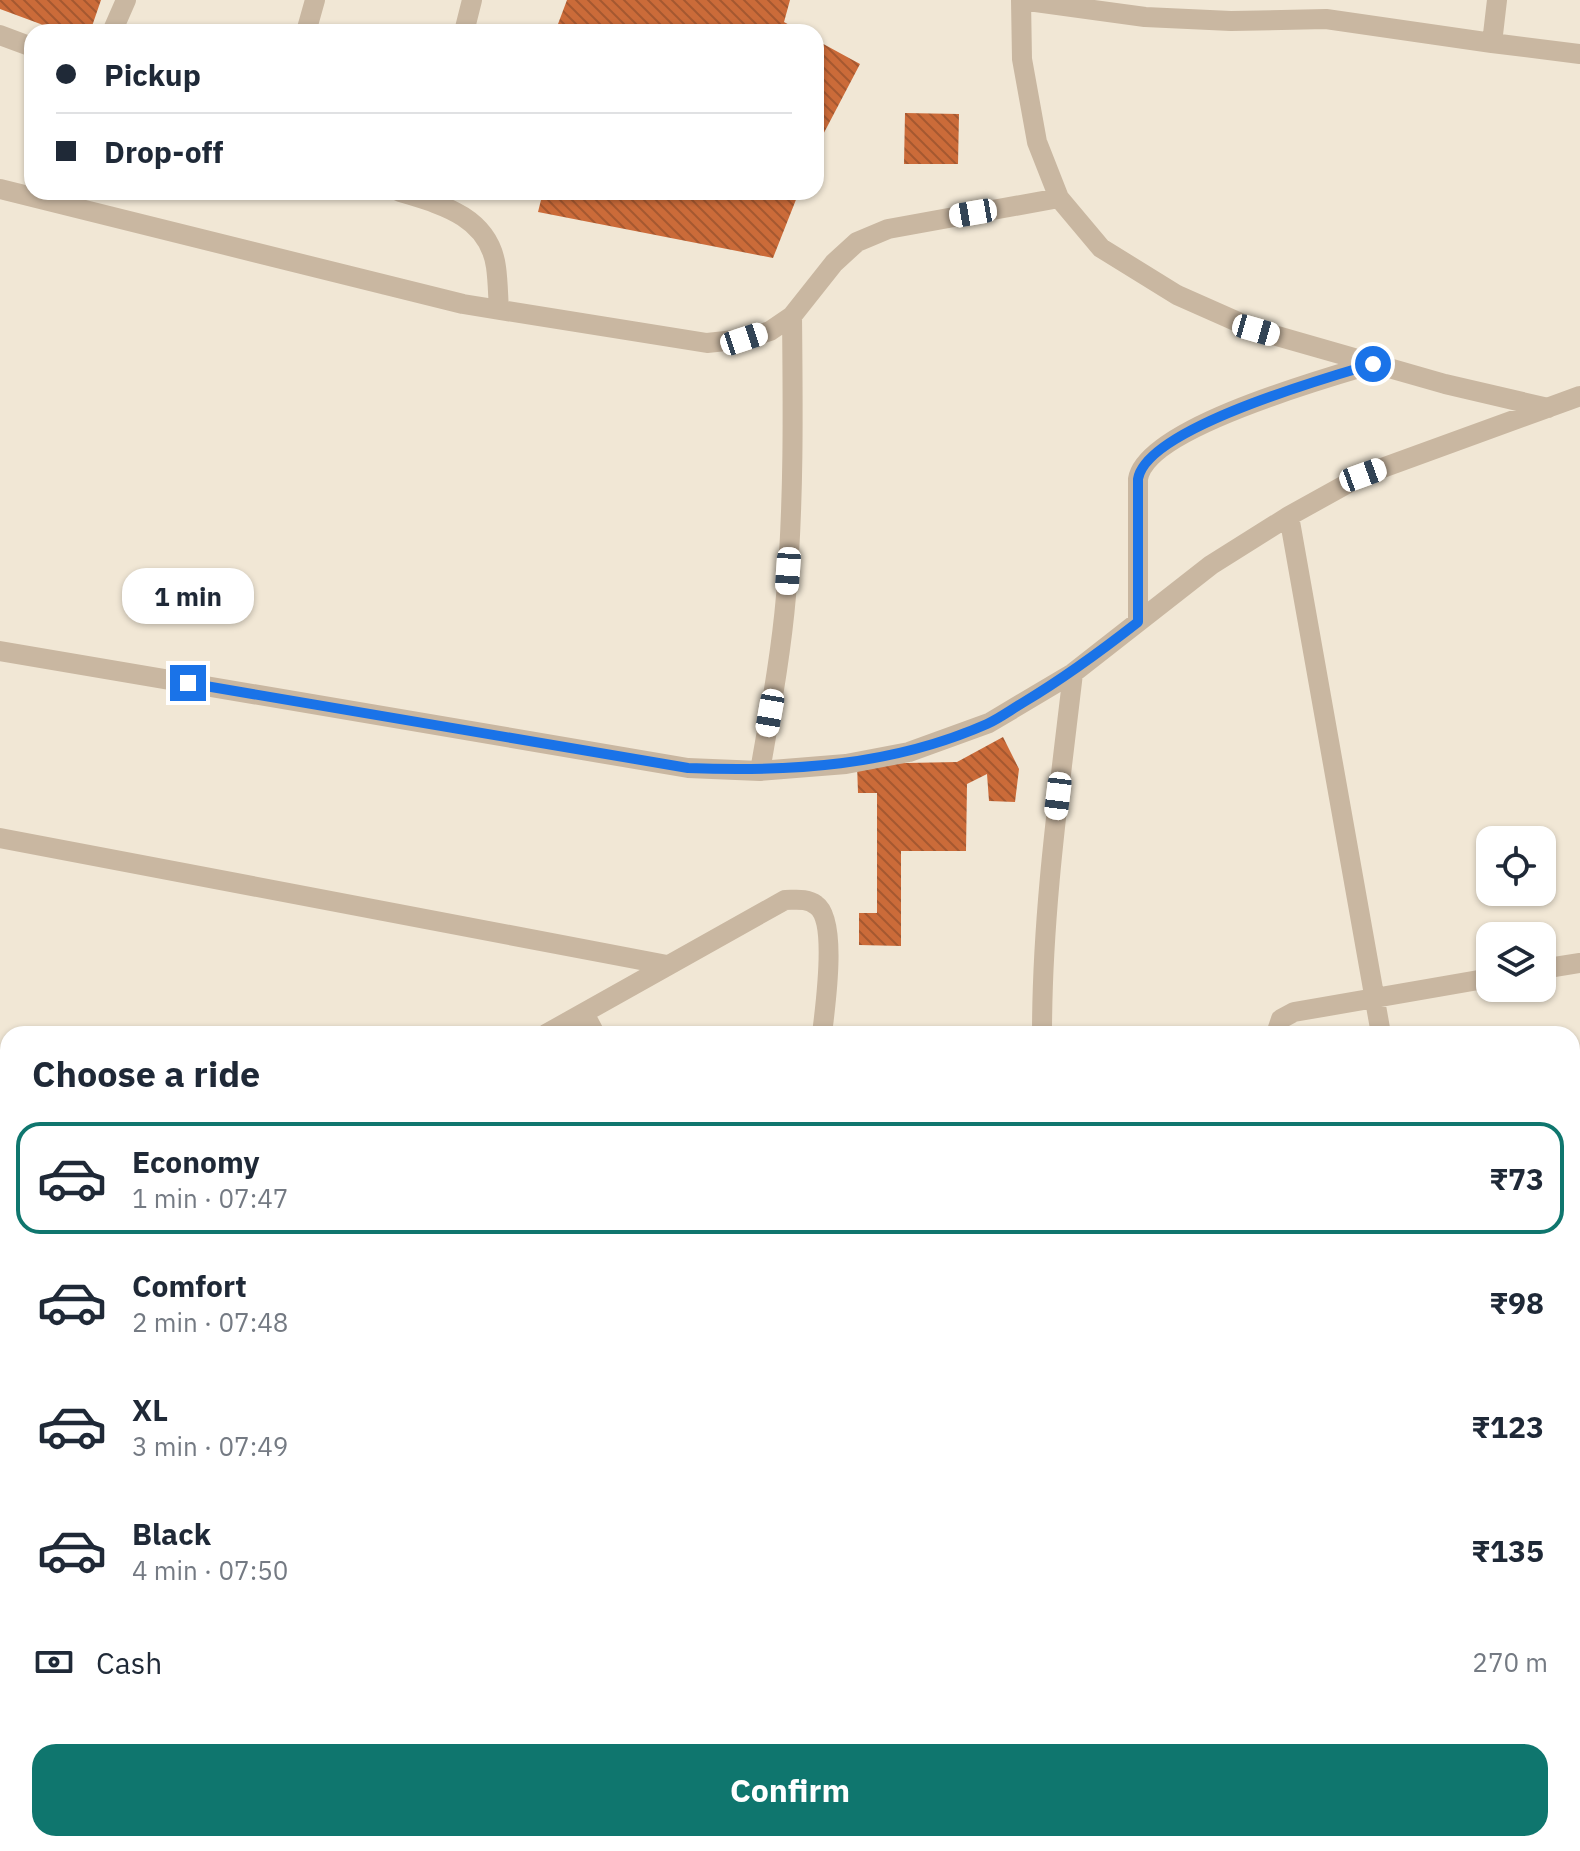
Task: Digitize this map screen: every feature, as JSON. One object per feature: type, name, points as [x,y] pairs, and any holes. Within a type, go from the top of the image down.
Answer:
[{"type":"street","points":[[116,24],[126,0]]},
{"type":"street","points":[[308,24],[315,0]]},
{"type":"street","points":[[466,24],[472,0]]},
{"type":"street","points":[[1548,408],[1445,384],[1256,330],[1177,295],[1101,248],[1059,198],[1037,142],[1022,59],[1021,0],[1145,17],[1231,21],[1326,10],[1492,43],[1580,54]]},
{"type":"street","points":[[1492,43],[1497,0]]},
{"type":"street","points":[[0,35],[24,44]]},
{"type":"street","points":[[0,189],[24,192]]},
{"type":"street","points":[[88,201],[463,304],[707,343],[744,339],[770,331],[792,316],[834,263],[857,242],[888,229],[1059,198]]},
{"type":"street","points":[[433,200],[467,218],[482,235],[496,264],[499,310]]},
{"type":"street","points":[[760,771],[776,684],[786,598],[791,516],[792,316]]},
{"type":"street","points":[[1138,622],[1138,479],[1139,469],[1145,461],[1243,405],[1373,364]]},
{"type":"street","points":[[0,651],[688,768],[760,771],[846,764],[909,752],[989,723],[1073,673],[1211,565],[1289,516],[1363,475],[1580,396]]},
{"type":"street","points":[[1289,516],[1379,1026]]},
{"type":"street","points":[[1042,1026],[1047,888],[1073,673]]},
{"type":"street","points":[[0,838],[667,965]]},
{"type":"street","points":[[560,1026],[785,900],[805,900],[818,905],[826,918],[828,935],[822,1026]]},
{"type":"street","points":[[1556,967],[1580,963]]},
{"type":"street","points":[[1279,1026],[1281,1019],[1294,1012],[1476,981]]},
{"type":"street","points":[[584,1013],[591,1026]]},
{"type":"building","points":[[0,0],[101,0],[93,24],[40,24],[0,9]]},
{"type":"building","points":[[567,0],[790,0],[784,22],[788,24],[558,24]]},
{"type":"building","points":[[824,44],[860,64],[824,133]]},
{"type":"building","points":[[905,113],[959,114],[958,164],[904,164]]},
{"type":"building","points":[[541,200],[796,200],[773,258],[538,212]]},
{"type":"building","points":[[1003,737],[1019,769],[1015,802],[989,801],[987,774],[967,784],[966,851],[901,851],[901,946],[859,945],[859,913],[877,913],[877,793],[858,793],[857,764],[957,762]]},
{"type":"route","points":[[188,683],[688,768],[760,771],[846,764],[909,752],[989,723],[1073,673],[1138,622],[1138,479],[1139,469],[1152,455],[1243,405],[1373,364]]}]
